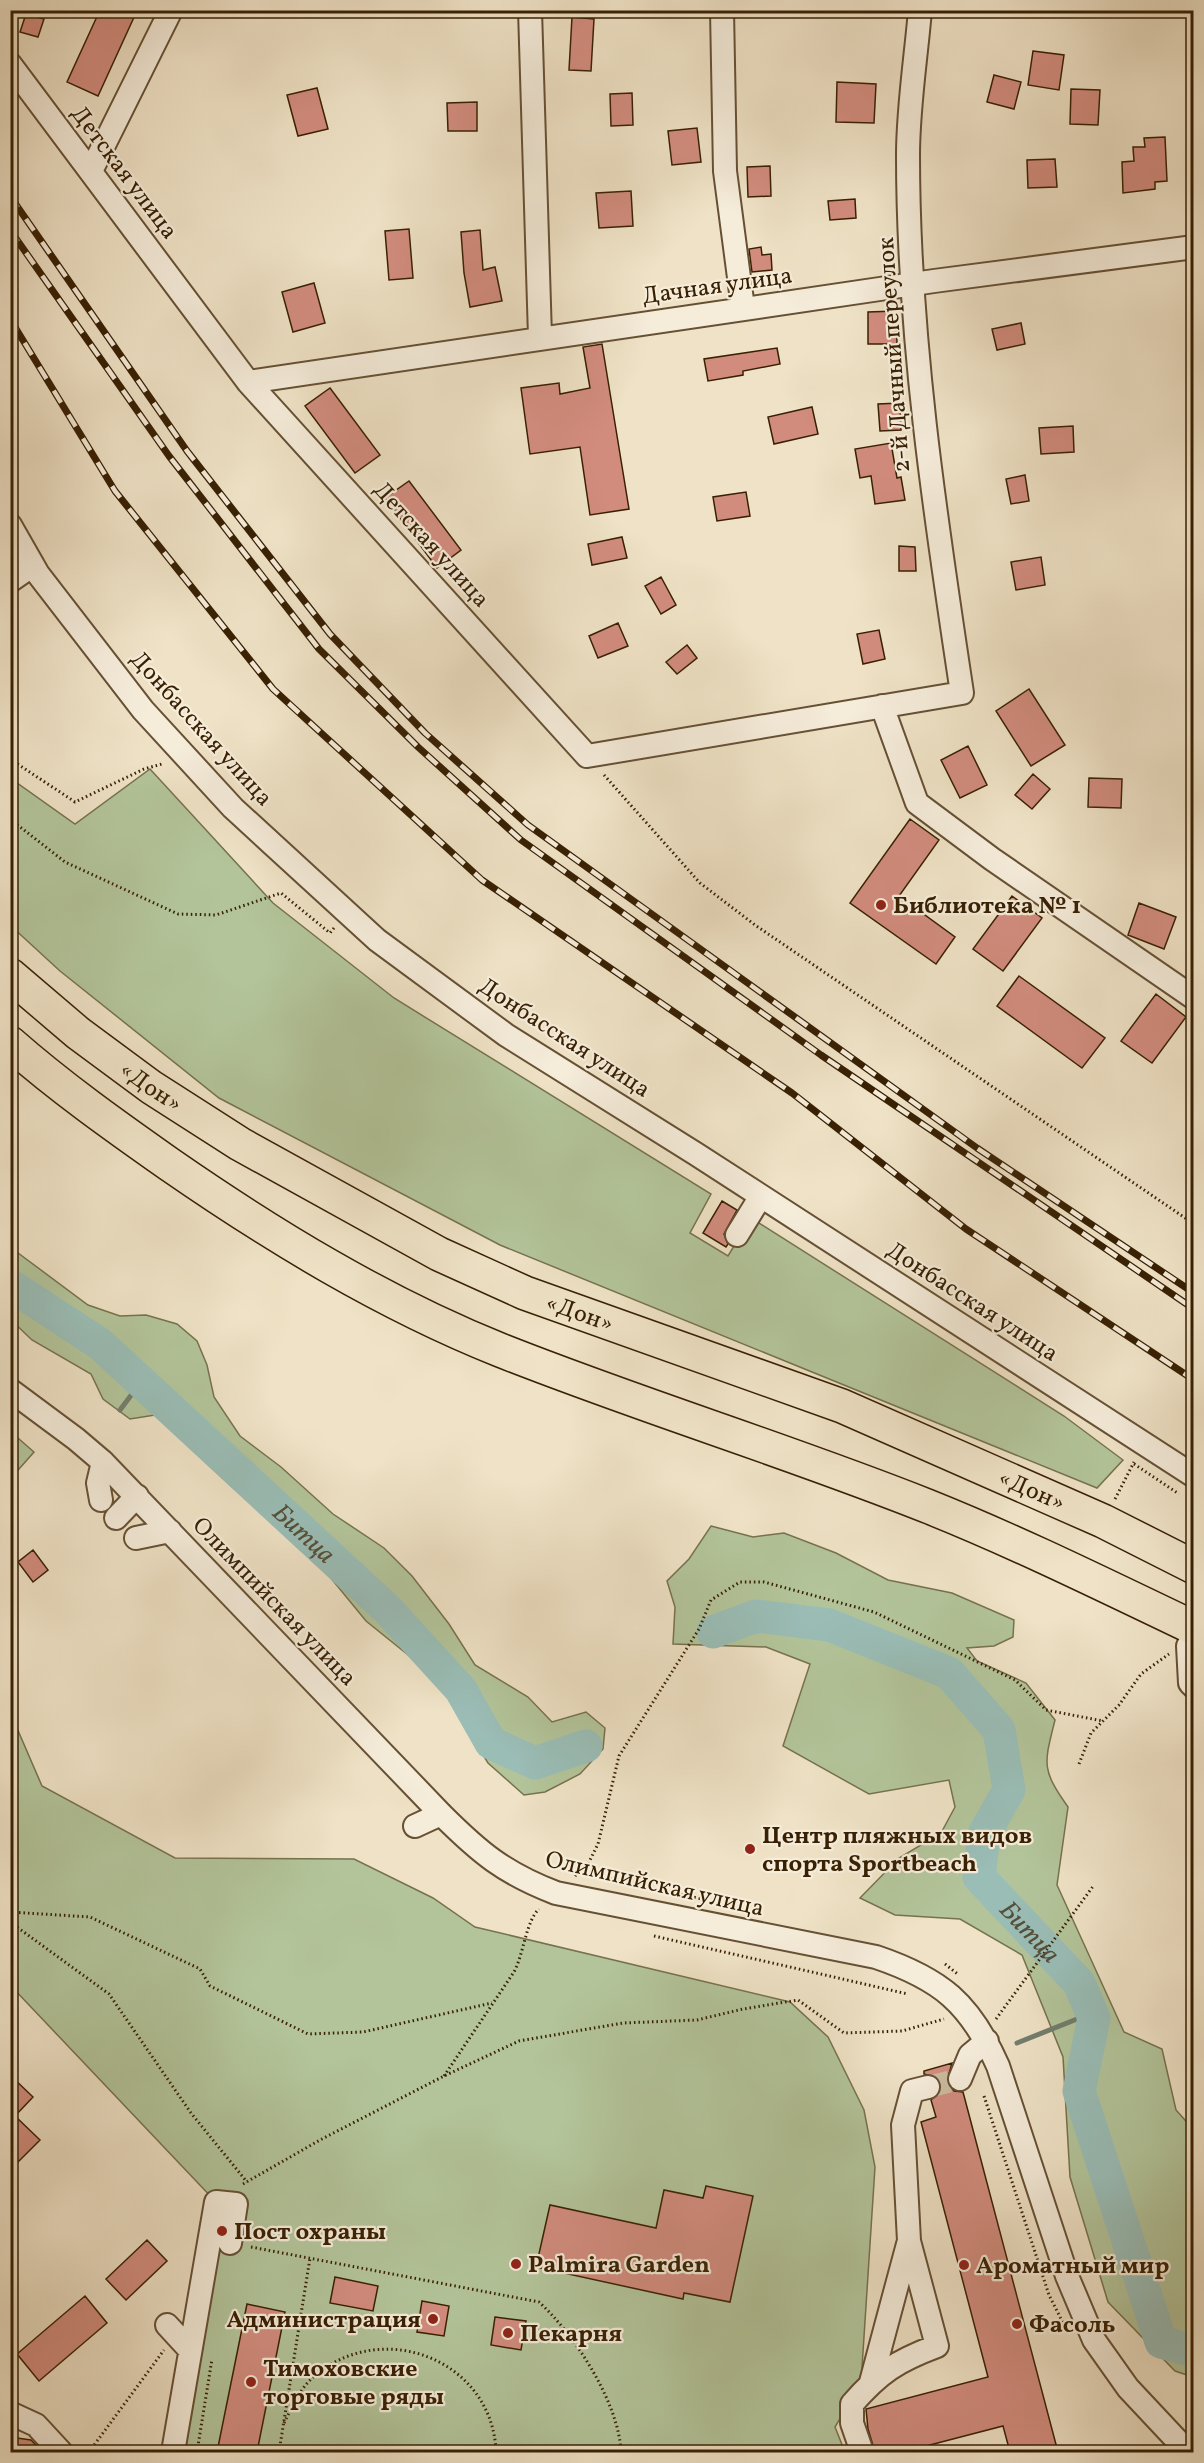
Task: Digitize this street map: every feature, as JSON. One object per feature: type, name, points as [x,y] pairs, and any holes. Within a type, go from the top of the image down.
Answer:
[{"type":"highway","name":"«Дон»","points":[[10,975],[78,1033],[161,1094],[240,1144],[439,1254],[525,1293],[842,1406],[1103,1521],[1194,1567]]},
{"type":"highway","points":[[10,1042],[39,1068],[128,1135],[252,1222],[383,1296],[498,1349],[930,1507],[1080,1573],[1192,1636]]},
{"type":"street","points":[[91,171],[171,10]]},
{"type":"street","points":[[530,10],[540,338]]},
{"type":"street","points":[[722,10],[725,171],[743,308]]},
{"type":"street","name":"2-й Дачный переулок","points":[[882,706],[962,693],[930,484],[913,284],[908,154],[920,10]]},
{"type":"street","name":"Детская улица","points":[[10,64],[249,382],[587,756]]},
{"type":"street","name":"Дачная улица","points":[[249,382],[743,308],[1194,247]]},
{"type":"street","name":"Донбасская улица","points":[[10,525],[33,565],[143,710],[233,808],[346,915],[506,1035],[761,1196],[1188,1472]]},
{"type":"street","points":[[10,581],[33,565]]},
{"type":"street","points":[[587,756],[882,706],[917,803],[992,859],[1194,998]]},
{"type":"street","points":[[738,1235],[761,1196]]},
{"type":"street","name":"Олимпийская улица","points":[[10,1390],[76,1438],[103,1462],[441,1814],[496,1865],[517,1877],[556,1893],[876,1957],[924,1975],[960,2002],[991,2031],[1067,2276],[1094,2340],[1128,2388],[1188,2452]]},
{"type":"street","points":[[101,1500],[98,1483],[103,1462]]},
{"type":"street","points":[[1186,1493],[1188,1472]]},
{"type":"street","points":[[116,1518],[137,1496]]},
{"type":"street","points":[[136,1539],[170,1531]]},
{"type":"street","points":[[1192,1636],[1190,1683],[1194,1687]]},
{"type":"street","points":[[415,1826],[441,1814]]},
{"type":"street","points":[[960,2079],[970,2055],[991,2031]]},
{"type":"street","points":[[862,2452],[852,2423],[852,2404],[872,2382],[900,2360],[937,2346],[909,2241],[903,2125],[912,2091],[928,2087]]},
{"type":"street","points":[[173,2452],[178,2337],[216,2202],[236,2204],[230,2244]]},
{"type":"street","points":[[872,2382],[909,2241]]},
{"type":"street","points":[[10,2413],[36,2425],[61,2452]]},
{"type":"path","points":[[587,756],[700,883],[755,925],[1194,1224]]},
{"type":"path","points":[[10,759],[75,802],[144,769],[162,764]]},
{"type":"path","points":[[10,819],[65,862],[178,914],[216,915],[281,893],[330,933],[346,915]]},
{"type":"path","points":[[1103,1521],[1137,1458]]},
{"type":"path","points":[[1134,1464],[1186,1493]]},
{"type":"path","points":[[556,1893],[588,1864],[598,1844],[619,1756],[699,1629],[711,1600],[740,1582],[764,1582],[874,1612],[1015,1680],[1046,1710],[1103,1721]]},
{"type":"path","points":[[1079,1764],[1091,1733],[1119,1705],[1141,1674],[1192,1636]]},
{"type":"path","points":[[991,2031],[1034,1965],[1094,1885]]},
{"type":"path","points":[[444,2076],[522,1956],[531,1916],[542,1906],[533,1901]]},
{"type":"path","points":[[10,1912],[90,1917],[200,1969],[210,1986],[308,2034],[363,2032],[494,2002]]},
{"type":"path","points":[[10,1922],[109,1994],[190,2113],[247,2182]]},
{"type":"path","points":[[651,1935],[917,1996]]},
{"type":"path","points":[[216,2202],[320,2140],[444,2076],[519,2041],[623,2023],[697,2020],[742,2009],[798,2000],[844,2033],[902,2031],[944,2019]]},
{"type":"path","points":[[935,2012],[944,2019],[962,2041],[970,2055],[1049,2295],[1070,2338]]},
{"type":"path","points":[[230,2244],[539,2302],[572,2338],[590,2367],[609,2405],[621,2452]]},
{"type":"path","points":[[279,2452],[310,2258]]},
{"type":"path","points":[[89,2452],[178,2337]]},
{"type":"path","points":[[284,2423],[301,2390],[317,2374],[344,2357],[374,2349],[417,2352],[454,2370],[484,2404],[496,2438],[496,2452]]},
{"type":"green space","points":[[150,769],[273,903],[394,998],[711,1194],[690,1233],[728,1256],[751,1218],[1064,1416],[1123,1460],[1097,1488],[500,1245],[219,1098],[60,971],[11,926],[10,778],[75,824]]},
{"type":"green space","points":[[10,1247],[88,1305],[120,1316],[146,1315],[177,1324],[197,1341],[207,1365],[214,1397],[240,1436],[281,1467],[333,1514],[384,1548],[412,1576],[449,1624],[475,1665],[528,1697],[552,1722],[586,1712],[605,1728],[603,1749],[580,1774],[545,1792],[524,1795],[488,1763],[470,1734],[459,1708],[423,1667],[366,1621],[330,1577],[274,1521],[231,1486],[155,1415],[130,1419],[103,1399],[91,1374],[32,1340],[11,1320]]},
{"type":"green space","points":[[11,1432],[34,1452],[11,1478]]},
{"type":"green space","points":[[711,1526],[753,1537],[784,1533],[836,1553],[888,1580],[952,1593],[1014,1620],[1013,1637],[994,1646],[967,1648],[977,1661],[1026,1683],[1055,1720],[1047,1766],[1053,1784],[1068,1807],[1057,1885],[1124,2032],[1162,2049],[1176,2110],[1193,2129],[1193,2377],[1175,2371],[1108,2302],[1070,2177],[1063,2057],[1022,1955],[960,1919],[895,1915],[860,1898],[899,1858],[941,1833],[955,1807],[949,1780],[869,1794],[783,1746],[810,1664],[766,1647],[673,1644],[675,1607],[667,1581],[689,1559]]},
{"type":"green space","points":[[10,1712],[42,1786],[175,1858],[354,1859],[433,1898],[475,1927],[790,2002],[828,2037],[864,2110],[875,2167],[861,2383],[835,2427],[845,2452],[181,2452],[216,2202],[11,1986]]},
{"type":"building","points":[[100,10],[126,10],[135,15],[98,96],[67,82]]},
{"type":"building","points":[[26,14],[44,19],[38,37],[20,32]]},
{"type":"building","points":[[572,17],[594,19],[591,71],[569,70]]},
{"type":"building","points":[[1033,51],[1064,55],[1059,90],[1028,85]]},
{"type":"building","points":[[994,75],[1021,82],[1014,109],[987,102]]},
{"type":"building","points":[[837,82],[876,84],[874,123],[836,122]]},
{"type":"building","points":[[317,88],[328,129],[298,136],[287,95]]},
{"type":"building","points":[[1071,89],[1100,90],[1098,125],[1070,124]]},
{"type":"building","points":[[632,93],[633,125],[611,126],[610,94]]},
{"type":"building","points":[[477,102],[477,131],[448,131],[447,103]]},
{"type":"building","points":[[697,128],[701,162],[672,165],[668,131]]},
{"type":"building","points":[[1165,137],[1167,181],[1155,182],[1155,189],[1123,193],[1122,162],[1134,161],[1133,147],[1145,147],[1144,138]]},
{"type":"building","points":[[1055,159],[1057,187],[1028,188],[1027,160]]},
{"type":"building","points":[[770,166],[771,196],[748,197],[747,167]]},
{"type":"building","points":[[631,191],[633,226],[599,228],[596,193]]},
{"type":"building","points":[[855,199],[856,218],[830,220],[828,201]]},
{"type":"building","points":[[409,229],[413,278],[389,280],[385,231]]},
{"type":"building","points":[[480,230],[483,270],[495,267],[502,301],[470,307],[464,273],[461,232]]},
{"type":"building","points":[[761,247],[762,255],[771,254],[772,270],[752,272],[749,249]]},
{"type":"building","points":[[314,283],[325,323],[293,332],[282,292]]},
{"type":"building","points":[[896,311],[897,344],[868,344],[868,312]]},
{"type":"building","points":[[1021,323],[1025,344],[997,350],[992,329]]},
{"type":"building","points":[[602,344],[629,509],[590,515],[580,447],[530,454],[521,388],[559,383],[560,394],[590,388],[583,347]]},
{"type":"building","points":[[777,348],[780,364],[743,371],[743,375],[708,381],[704,359]]},
{"type":"building","points":[[330,388],[380,455],[355,473],[305,406]]},
{"type":"building","points":[[900,403],[901,430],[880,431],[878,404]]},
{"type":"building","points":[[812,407],[818,434],[774,444],[768,417]]},
{"type":"building","points":[[1073,426],[1074,452],[1041,454],[1039,428]]},
{"type":"building","points":[[891,443],[897,478],[901,477],[905,500],[875,504],[871,476],[860,478],[855,449]]},
{"type":"building","points":[[1025,475],[1029,501],[1011,504],[1006,479]]},
{"type":"building","points":[[409,481],[461,550],[437,568],[385,498]]},
{"type":"building","points":[[746,492],[750,516],[717,521],[713,497]]},
{"type":"building","points":[[622,537],[627,558],[592,565],[588,544]]},
{"type":"building","points":[[899,546],[915,547],[916,571],[899,571]]},
{"type":"building","points":[[1041,557],[1045,585],[1016,590],[1011,562]]},
{"type":"building","points":[[661,577],[676,605],[661,614],[645,586]]},
{"type":"building","points":[[618,623],[628,646],[598,658],[589,636]]},
{"type":"building","points":[[879,630],[885,659],[863,664],[857,634]]},
{"type":"building","points":[[687,645],[697,658],[677,674],[666,662]]},
{"type":"building","points":[[1029,689],[1065,745],[1031,766],[996,711]]},
{"type":"building","points":[[968,746],[987,785],[960,798],[941,760]]},
{"type":"building","points":[[1033,774],[1050,789],[1032,809],[1015,795]]},
{"type":"building","points":[[1089,778],[1122,779],[1121,808],[1088,807]]},
{"type":"building","points":[[910,819],[939,840],[899,896],[955,937],[936,964],[850,903]]},
{"type":"building","points":[[1012,896],[1042,918],[1003,971],[973,949]]},
{"type":"building","points":[[1139,903],[1176,917],[1164,949],[1128,935]]},
{"type":"building","points":[[1019,976],[1105,1038],[1082,1068],[997,1006]]},
{"type":"building","points":[[1156,994],[1186,1017],[1152,1063],[1121,1041]]},
{"type":"building","points":[[722,1201],[737,1210],[724,1234],[728,1244],[726,1247],[703,1233]]},
{"type":"building","points":[[33,1550],[48,1570],[33,1582],[18,1562]]},
{"type":"building","points":[[952,2063],[947,2081],[954,2091],[963,2092],[1058,2452],[1010,2452],[1003,2426],[903,2452],[875,2452],[868,2429],[866,2409],[988,2377],[921,2122],[936,2117],[931,2100],[941,2090],[938,2078],[924,2074],[924,2071]]},
{"type":"building","points":[[10,2075],[33,2097],[15,2116],[40,2140],[10,2170]]},
{"type":"building","points":[[706,2186],[753,2196],[730,2302],[684,2293],[683,2299],[536,2267],[550,2205],[656,2228],[664,2190],[703,2198]]},
{"type":"building","points":[[147,2240],[167,2261],[126,2300],[106,2279]]},
{"type":"building","points":[[335,2277],[378,2286],[373,2311],[330,2303]]},
{"type":"building","points":[[85,2296],[107,2323],[39,2381],[17,2354]]},
{"type":"building","name":"Администрация","points":[[422,2301],[449,2306],[444,2336],[417,2332]]},
{"type":"building","name":"Тимоховские торговые ряды","points":[[247,2304],[285,2312],[257,2452],[217,2452]]},
{"type":"building","name":"Пекарня","points":[[495,2317],[526,2321],[521,2350],[491,2345]]},
{"type":"building","points":[[10,2437],[31,2440],[43,2452],[10,2452]]},
{"type":"waterway","name":"Битца","points":[[10,1285],[100,1344],[388,1610],[461,1690],[491,1743],[535,1763],[586,1746]]},
{"type":"waterway","points":[[120,1410],[141,1382]]},
{"type":"waterway","name":"Битца","points":[[713,1632],[756,1616],[829,1625],[949,1673],[999,1730],[1009,1790],[984,1834],[979,1877],[1079,1983],[1094,2018],[1079,2091],[1161,2342],[1194,2351]]},
{"type":"waterway","points":[[1017,2043],[1092,2013]]},
{"type":"tunnel","points":[[928,2087],[960,2079]]},
{"type":"railway","points":[[10,196],[187,451],[330,634],[425,733],[528,825],[977,1148],[1194,1293]]},
{"type":"railway","points":[[10,230],[169,456],[319,649],[418,747],[521,840],[821,1055],[1194,1309]]},
{"type":"railway","points":[[10,319],[115,491],[273,689],[482,880],[792,1093],[966,1229],[1194,1380]]},
{"type":"place","name":"Библиотека № 1","points":[[881,905]]},
{"type":"place","name":"Центр пляжных видов спорта Sportbeach","points":[[750,1849]]},
{"type":"place","name":"Пост охраны","points":[[222,2231]]},
{"type":"place","name":"Palmira Garden","points":[[516,2264]]},
{"type":"place","name":"Ароматный мир","points":[[964,2265]]},
{"type":"place","name":"Администрация","points":[[433,2319]]},
{"type":"place","name":"Фасоль","points":[[1017,2324]]},
{"type":"place","name":"Пекарня","points":[[508,2333]]},
{"type":"place","name":"Тимоховские торговые ряды","points":[[251,2382]]}]
